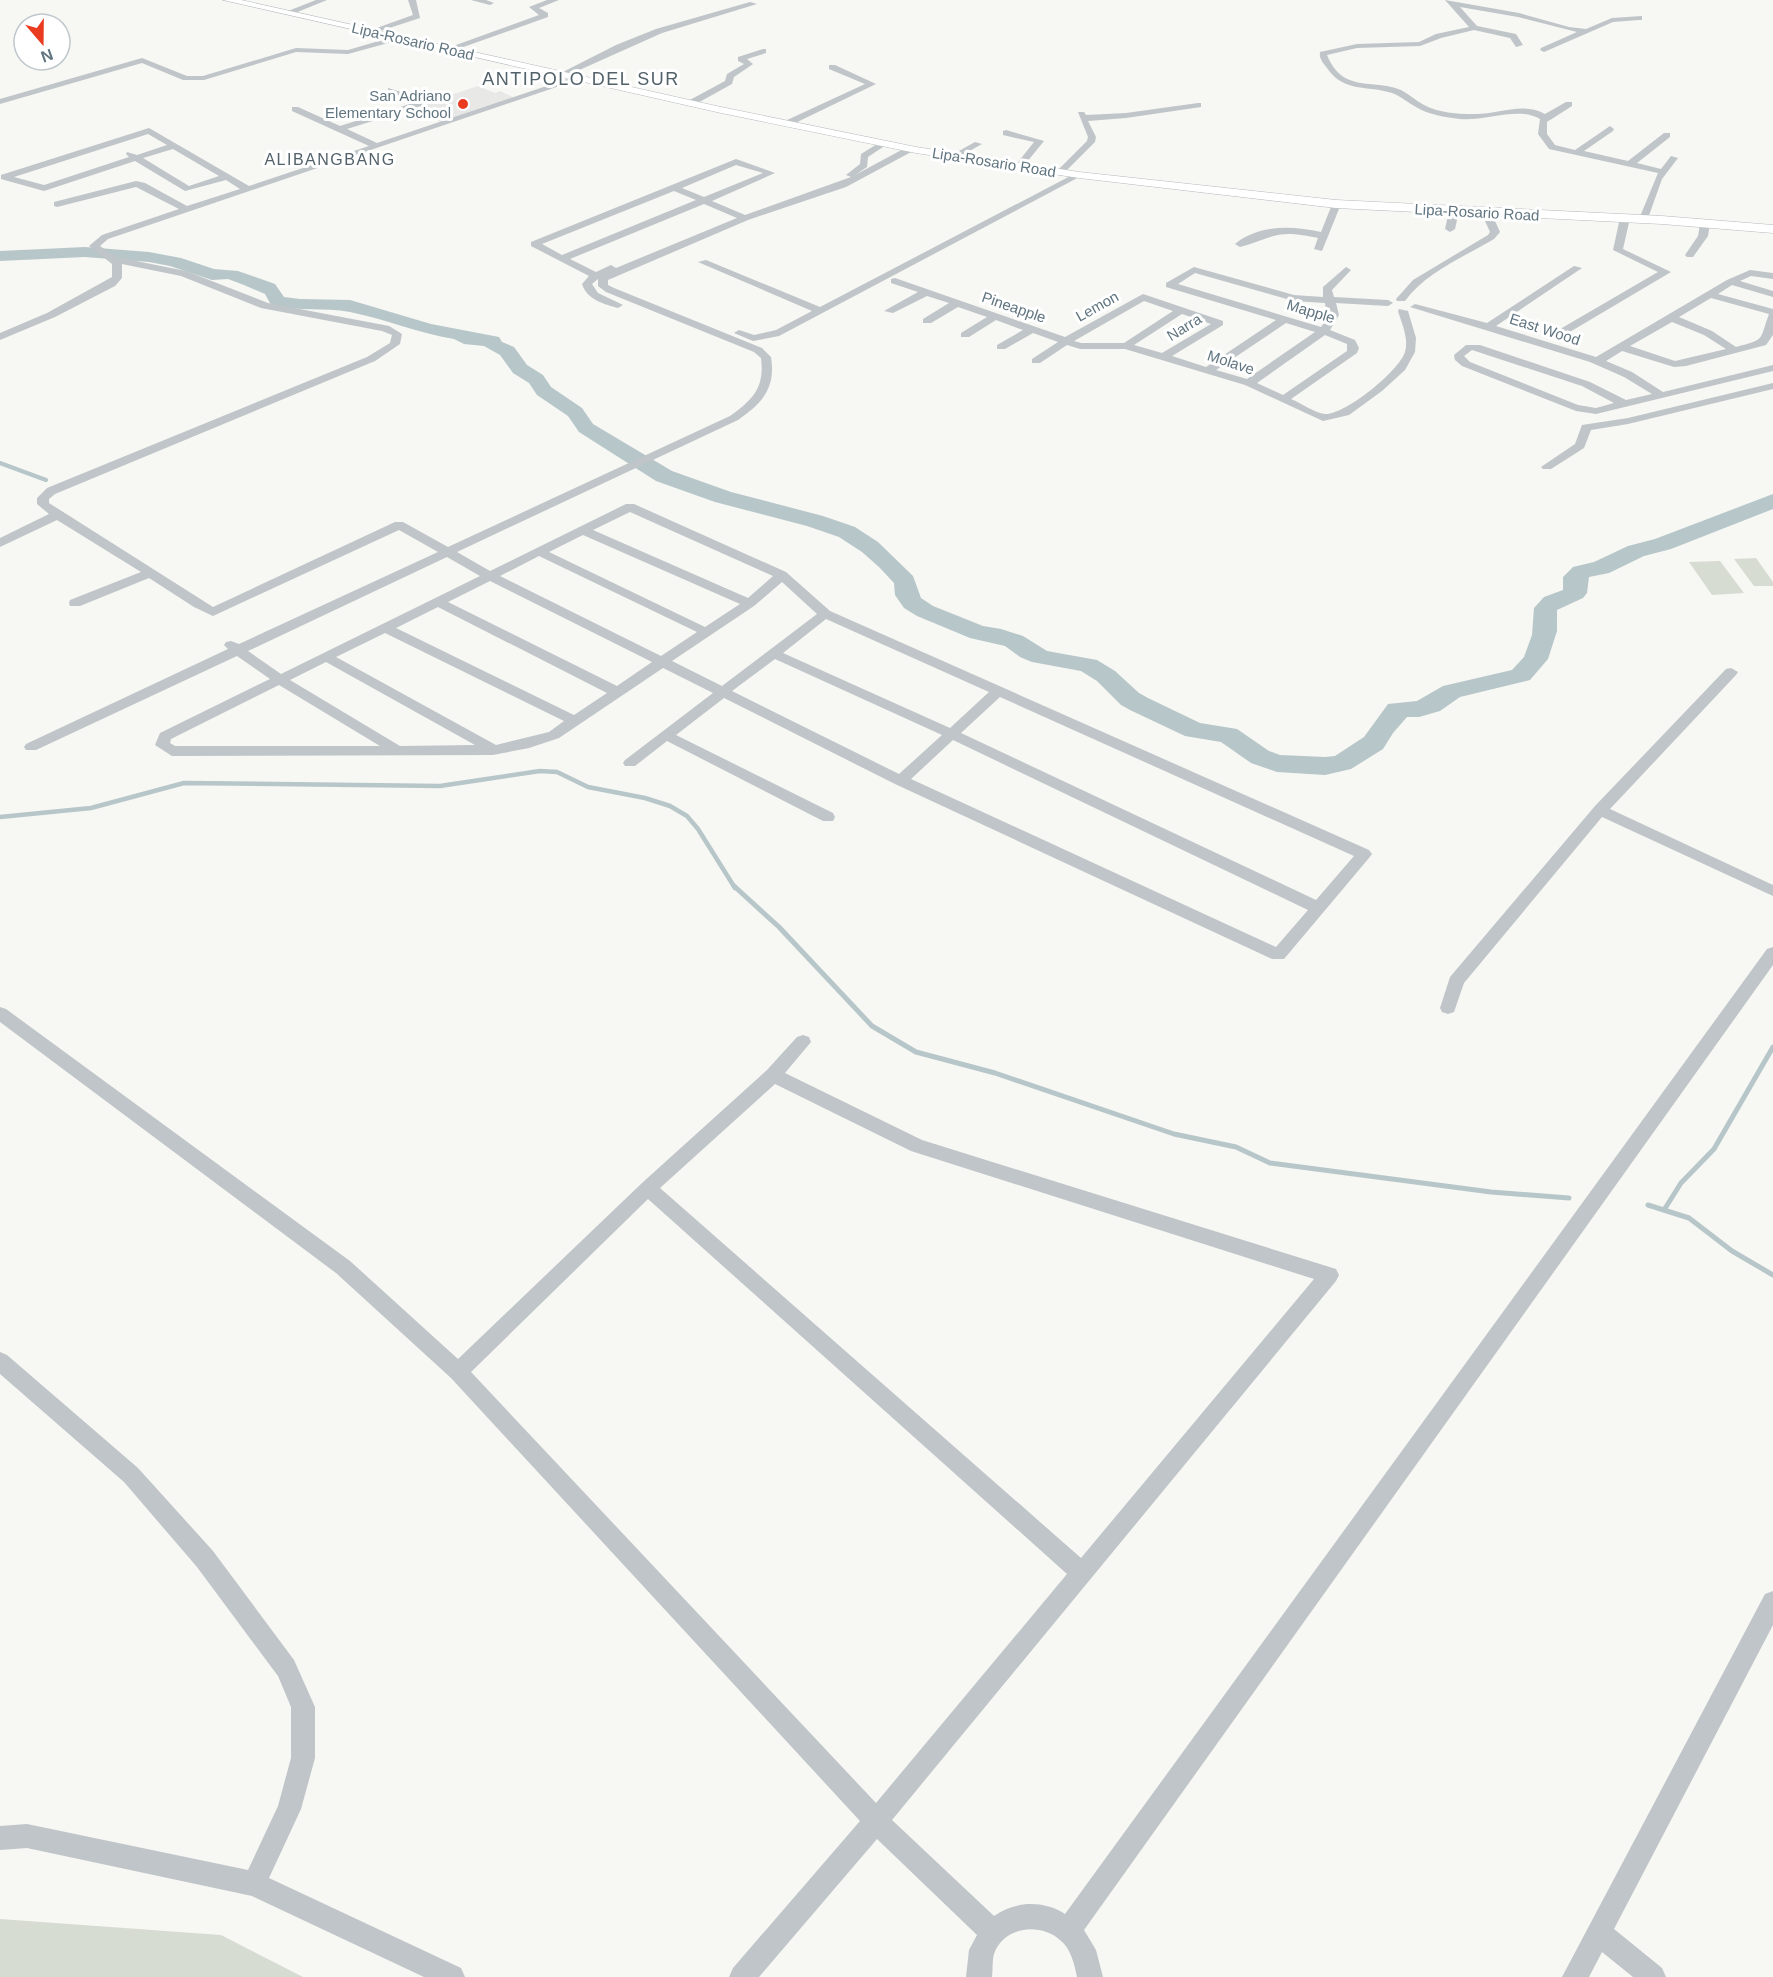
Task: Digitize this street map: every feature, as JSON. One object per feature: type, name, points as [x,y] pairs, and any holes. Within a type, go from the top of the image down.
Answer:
[{"type":"main road","name":"Lipa-Rosario Road","points":[[228,0],[691,103],[910,149],[1079,175],[1336,204],[1644,219],[1773,229]]},
{"type":"street","points":[[286,13],[322,0]]},
{"type":"street","points":[[374,32],[417,16],[412,0]]},
{"type":"street","points":[[475,0],[490,3]]},
{"type":"street","points":[[449,49],[545,15],[533,7],[555,0]]},
{"type":"street","points":[[1450,2],[1474,28]]},
{"type":"street","points":[[1450,2],[1519,15],[1568,29],[1587,31]]},
{"type":"street","points":[[564,75],[619,46],[659,31],[753,4]]},
{"type":"street","points":[[1544,50],[1612,20],[1638,18]]},
{"type":"street","points":[[1520,45],[1518,39],[1513,36],[1474,28],[1439,36],[1420,44],[1358,46],[1332,50],[1322,56],[1336,77],[1358,87],[1395,91],[1426,108],[1480,117],[1519,109],[1534,112],[1545,118]]},
{"type":"street","points":[[0,102],[142,60],[186,78],[204,78],[296,50],[343,52],[396,38]]},
{"type":"street","points":[[691,103],[729,82],[734,74],[748,66],[749,64],[741,59],[763,51]]},
{"type":"street","points":[[788,123],[872,84],[832,67]]},
{"type":"street","points":[[579,78],[105,237],[94,246],[112,258],[183,273],[265,306],[385,328],[397,334],[395,344],[371,358],[51,491],[43,498],[43,504],[57,515],[104,541],[188,599],[213,612],[399,525],[488,575],[662,662],[721,692],[900,781],[1278,955],[1364,854],[825,614],[782,575],[630,507],[488,575],[165,736],[162,745],[172,751],[493,750],[529,743],[554,735],[617,692],[662,662],[749,603],[782,575]]},
{"type":"street","points":[[339,129],[424,102],[391,90]]},
{"type":"street","points":[[1569,104],[1545,118],[1541,126],[1548,145],[1664,172]]},
{"type":"street","points":[[1060,172],[1091,142],[1092,136],[1082,116],[1119,118],[1142,112],[1168,111],[1198,105]]},
{"type":"street","points":[[369,106],[386,114]]},
{"type":"street","points":[[295,109],[377,146]]},
{"type":"street","points":[[1016,134],[1026,126]]},
{"type":"street","points":[[1576,153],[1610,129]]},
{"type":"street","points":[[175,145],[44,188],[4,177],[149,131],[175,145],[246,188]]},
{"type":"street","points":[[1006,133],[1037,139],[1040,142],[1019,166]]},
{"type":"street","points":[[1629,165],[1667,135]]},
{"type":"street","points":[[864,165],[864,156],[885,143]]},
{"type":"street","points":[[108,144],[137,157],[188,189],[226,177]]},
{"type":"street","points":[[954,156],[978,144]]},
{"type":"street","points":[[27,744],[650,454],[734,418],[756,402],[763,391],[766,357],[758,350],[610,290],[603,286],[603,279],[742,216],[843,185],[910,149]]},
{"type":"street","points":[[1644,219],[1658,179],[1674,158]]},
{"type":"street","points":[[562,258],[771,173],[736,162],[534,244],[596,276]]},
{"type":"street","points":[[754,373],[755,359],[746,353],[592,294],[587,290],[587,284],[596,276],[742,216],[836,183],[864,165],[877,168]]},
{"type":"street","points":[[629,288],[753,338],[771,336],[1079,175]]},
{"type":"street","points":[[57,204],[136,184],[142,185],[185,209]]},
{"type":"street","points":[[674,188],[742,216]]},
{"type":"street","points":[[1319,249],[1336,204]]},
{"type":"street","points":[[1450,229],[1454,211]]},
{"type":"street","points":[[1331,301],[1359,300],[1388,303],[1401,299],[1405,290],[1416,281],[1491,237],[1495,232],[1486,212]]},
{"type":"street","points":[[1559,334],[1666,272],[1618,250],[1625,219]]},
{"type":"street","points":[[1690,255],[1703,236],[1706,224]]},
{"type":"street","points":[[1240,244],[1266,232],[1285,228],[1324,236]]},
{"type":"street","points":[[0,337],[51,315],[111,284],[117,278],[118,268],[112,258]]},
{"type":"street","points":[[702,262],[820,311]]},
{"type":"street","points":[[1488,327],[1577,268]]},
{"type":"street","name":"Mapple","points":[[1284,399],[1352,353],[1354,348],[1351,342],[1324,331],[1170,285],[1194,270],[1294,298],[1331,301]]},
{"type":"street","points":[[1249,382],[1324,331],[1333,321],[1331,301],[1326,289],[1346,270]]},
{"type":"street","points":[[1596,362],[1731,282],[1750,273],[1773,276]]},
{"type":"street","name":"Pineapple","points":[[895,281],[1066,341],[1092,347],[1126,346]]},
{"type":"street","points":[[1731,282],[1773,294]]},
{"type":"street","points":[[889,311],[926,292]]},
{"type":"street","points":[[1621,347],[1678,364],[1762,343],[1767,338],[1773,314],[1711,295]]},
{"type":"street","name":"Lemon","points":[[1036,361],[1143,297],[1181,310]]},
{"type":"street","name":"East Wood","points":[[1401,299],[1412,302],[1415,307],[1488,327],[1596,362],[1638,380],[1659,394]]},
{"type":"street","points":[[927,321],[957,303]]},
{"type":"street","points":[[1388,303],[1392,308],[1403,311],[1415,307]]},
{"type":"street","points":[[1126,346],[1181,310]]},
{"type":"street","name":"Narra","points":[[1165,356],[1219,323],[1181,310]]},
{"type":"street","name":"Molave","points":[[1126,346],[1249,382],[1323,418],[1345,413],[1378,389],[1401,368],[1410,352],[1411,338],[1403,311]]},
{"type":"street","points":[[965,335],[995,316]]},
{"type":"street","points":[[1672,318],[1708,333],[1733,349]]},
{"type":"street","points":[[1209,370],[1285,319]]},
{"type":"street","points":[[1001,347],[1032,329]]},
{"type":"street","points":[[1624,404],[1604,392],[1577,381],[1480,348],[1470,347],[1459,355],[1466,364],[1582,410],[1596,411],[1773,368]]},
{"type":"street","points":[[1546,467],[1580,446],[1586,427],[1638,418],[1773,386]]},
{"type":"street","points":[[650,454],[725,414],[745,400],[751,390]]},
{"type":"street","points":[[0,543],[57,515]]},
{"type":"street","points":[[583,530],[749,603]]},
{"type":"street","points":[[538,551],[706,632]]},
{"type":"street","points":[[75,603],[149,573]]},
{"type":"street","points":[[437,601],[617,692]]},
{"type":"street","points":[[630,763],[825,614]]},
{"type":"street","points":[[384,627],[575,721]]},
{"type":"street","points":[[234,648],[279,679],[397,750]]},
{"type":"street","points":[[773,653],[952,734],[1318,908]]},
{"type":"street","points":[[325,656],[493,750]]},
{"type":"street","points":[[1449,1008],[1456,981],[1600,810],[1731,672]]},
{"type":"street","points":[[900,781],[999,691]]},
{"type":"street","points":[[666,735],[828,817]]},
{"type":"street","points":[[1600,810],[1773,891]]},
{"type":"street","points":[[1069,1930],[1773,953]]},
{"type":"street","points":[[0,1013],[343,1267],[458,1372],[876,1821],[993,1933]]},
{"type":"street","points":[[458,1372],[648,1188],[773,1075],[803,1042]]},
{"type":"street","points":[[742,1977],[876,1821],[1329,1275],[917,1146],[773,1075]]},
{"type":"street","points":[[648,1188],[1082,1573]]},
{"type":"street","points":[[0,1361],[131,1475],[206,1559],[286,1668],[303,1707],[303,1758],[289,1809],[254,1884]]},
{"type":"street","points":[[1575,1977],[1773,1602]]},
{"type":"street","points":[[0,1838],[27,1836],[254,1884],[452,1977]]},
{"type":"street","points":[[979,1977],[982,1950],[993,1933],[1005,1922],[1021,1915],[1037,1915],[1054,1920],[1069,1930],[1081,1947],[1089,1968],[1089,1977]]},
{"type":"street","points":[[1599,1932],[1653,1977]]},
{"type":"shaded area","name":"San Adriano Elementary School","points":[[478,86],[495,93],[500,91],[517,99],[443,123],[408,109]]},
{"type":"shaded area","points":[[1756,558],[1773,582],[1773,586],[1754,586],[1734,559]]},
{"type":"shaded area","points":[[1720,561],[1744,593],[1712,595],[1689,562]]},
{"type":"shaded area","points":[[0,1919],[221,1935],[303,1977],[0,1977]]},
{"type":"waterway","points":[[0,256],[85,252],[149,257],[175,262],[212,275],[228,274],[243,278],[268,288],[278,301],[300,305],[350,306],[429,329],[460,334],[464,338],[492,341],[493,345],[507,351],[520,369],[536,379],[544,391],[575,412],[586,428],[664,476],[723,497],[815,521],[847,532],[887,562],[905,581],[907,595],[912,603],[925,611],[978,633],[1001,636],[1014,641],[1029,652],[1041,657],[1088,665],[1106,676],[1130,699],[1139,704],[1194,730],[1228,735],[1260,757],[1277,763],[1325,766],[1342,763],[1374,743],[1383,728],[1395,717],[1397,710],[1419,709],[1431,705],[1452,691],[1521,675],[1536,659],[1546,627],[1544,613],[1546,608],[1552,602],[1575,593],[1575,577],[1581,572],[1601,568],[1636,551],[1663,544],[1773,501]]},
{"type":"waterway","points":[[0,463],[46,480]]},
{"type":"waterway","points":[[0,817],[91,808],[184,783],[440,786],[540,771],[557,772],[588,787],[645,798],[670,806],[687,816],[698,829],[735,888]]},
{"type":"waterway","points":[[734,886],[779,927],[872,1026],[916,1052],[995,1073],[1174,1134],[1236,1147],[1270,1163],[1491,1192],[1569,1198]]},
{"type":"waterway","points":[[1664,1210],[1681,1183],[1714,1149],[1773,1047]]},
{"type":"waterway","points":[[1648,1205],[1689,1218],[1732,1251],[1773,1275]]},
{"type":"place","name":"San Adriano Elementary School","points":[[463,104]]},
{"type":"district","name":"ANTIPOLO DEL SUR","points":[[581,79]]},
{"type":"district","name":"ALIBANGBANG","points":[[330,159]]}]
